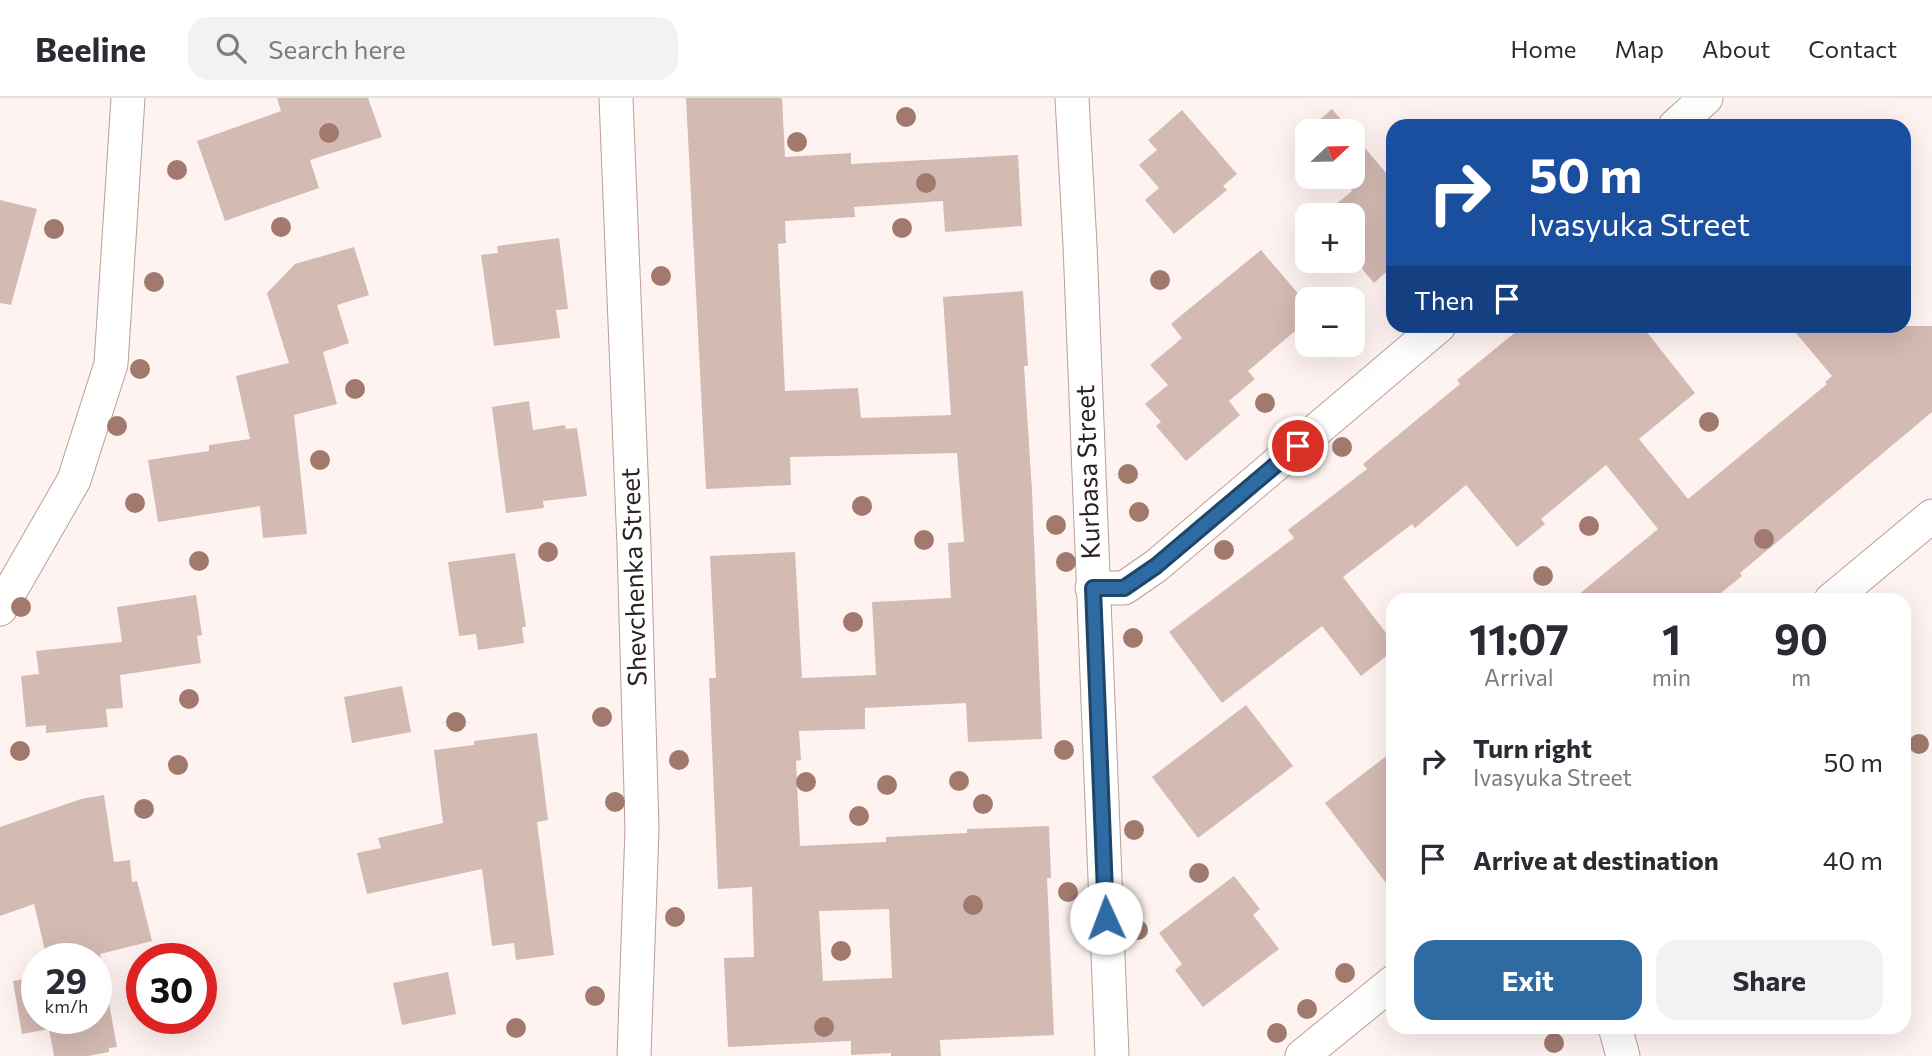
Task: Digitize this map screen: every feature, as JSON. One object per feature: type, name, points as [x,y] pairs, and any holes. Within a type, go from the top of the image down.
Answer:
[{"type":"street","points":[[0,609],[74,480],[111,364],[128,98]]},
{"type":"street","name":"Shevchenka Street","points":[[617,98],[642,829],[634,1056]]},
{"type":"street","name":"Kurbasa Street","points":[[1072,98],[1112,1056]]},
{"type":"street","points":[[1683,119],[1706,98]]},
{"type":"street","points":[[1093,588],[1124,588],[1156,566],[1431,333]]},
{"type":"street","points":[[1839,593],[1932,516]]},
{"type":"street","points":[[1302,1056],[1386,988]]},
{"type":"street","points":[[1617,1034],[1623,1056]]},
{"type":"building","points":[[277,98],[368,98],[382,137],[310,160],[319,188],[225,221],[197,141],[281,111]]},
{"type":"building","points":[[686,98],[782,98],[785,157],[851,153],[851,164],[1018,155],[1022,226],[945,232],[943,201],[854,207],[855,217],[785,221],[786,243],[778,244],[785,391],[858,388],[861,418],[951,415],[943,297],[1023,291],[1028,366],[1024,366],[1042,739],[968,742],[966,703],[865,708],[865,729],[799,731],[801,760],[796,761],[800,846],[886,842],[886,837],[967,833],[967,829],[1049,826],[1051,878],[1047,878],[1054,1035],[940,1040],[941,1056],[891,1056],[891,1053],[851,1055],[851,1041],[728,1047],[724,958],[754,957],[752,887],[718,889],[709,678],[716,678],[710,556],[795,552],[802,678],[876,675],[872,602],[951,598],[948,543],[964,542],[957,453],[790,457],[791,485],[706,489]],"holes":[[[889,909],[892,978],[823,981],[819,911]]]},
{"type":"building","points":[[1332,109],[1341,119],[1320,119]]},
{"type":"building","points":[[1182,110],[1237,174],[1223,186],[1227,190],[1174,234],[1145,200],[1159,188],[1139,165],[1157,150],[1148,140]]},
{"type":"building","points":[[1365,148],[1386,173],[1386,272],[1374,283],[1365,272],[1365,203],[1338,203],[1352,191],[1350,189],[1365,189]]},
{"type":"building","points":[[0,200],[37,209],[11,305],[0,303]]},
{"type":"building","points":[[559,238],[568,309],[556,310],[560,338],[494,346],[481,255],[498,253],[497,246]]},
{"type":"building","points":[[354,247],[369,295],[337,305],[349,343],[323,352],[337,404],[294,415],[307,534],[263,538],[260,506],[158,522],[148,460],[209,451],[209,445],[250,439],[236,376],[289,363],[267,293],[295,264]]},
{"type":"building","points":[[1261,250],[1295,290],[1295,331],[1248,371],[1255,379],[1229,401],[1240,415],[1186,461],[1156,426],[1161,422],[1145,404],[1168,385],[1150,365],[1182,338],[1171,324]]},
{"type":"building","points":[[1911,326],[1932,326],[1932,412],[1740,573],[1742,576],[1721,593],[1580,593],[1658,529],[1606,465],[1541,519],[1545,524],[1517,547],[1466,485],[1415,528],[1412,524],[1343,577],[1386,633],[1386,656],[1361,676],[1322,626],[1222,703],[1169,632],[1294,538],[1288,530],[1367,469],[1363,464],[1460,384],[1457,380],[1514,333],[1648,333],[1695,393],[1639,439],[1688,499],[1827,384],[1825,382],[1832,376],[1796,333],[1911,333]]},
{"type":"building","points":[[529,401],[533,430],[565,425],[566,429],[577,428],[587,496],[543,501],[544,508],[506,513],[492,407]]},
{"type":"building","points":[[515,553],[526,627],[522,627],[524,643],[478,650],[476,634],[459,636],[448,562]]},
{"type":"building","points":[[196,595],[202,635],[197,636],[201,663],[120,675],[123,708],[106,709],[108,727],[46,733],[46,725],[26,727],[21,676],[39,674],[36,651],[122,642],[117,607]]},
{"type":"building","points":[[402,686],[411,732],[352,743],[344,697]]},
{"type":"building","points":[[1246,705],[1293,766],[1198,838],[1152,777]]},
{"type":"building","points":[[537,733],[548,820],[537,822],[554,955],[516,960],[514,943],[492,946],[482,869],[367,894],[357,853],[381,848],[378,838],[443,823],[434,750],[474,745],[474,741]]},
{"type":"building","points":[[1386,756],[1386,883],[1325,803]]},
{"type":"building","points":[[104,795],[114,862],[130,860],[132,882],[137,881],[152,941],[126,943],[126,948],[112,951],[112,943],[43,943],[34,904],[0,916],[0,827],[81,799]]},
{"type":"building","points":[[1234,876],[1260,909],[1253,915],[1279,949],[1203,1007],[1175,970],[1182,964],[1159,933]]},
{"type":"building","points":[[448,972],[456,1014],[402,1025],[393,983]]},
{"type":"building","points":[[21,980],[21,1028],[13,981]]},
{"type":"building","points":[[112,1020],[117,1047],[109,1048],[109,1052],[88,1056],[54,1056],[50,1034],[112,1034]]},
{"type":"route","points":[[1106,918],[1093,588],[1124,588],[1156,566],[1298,446]]}]
